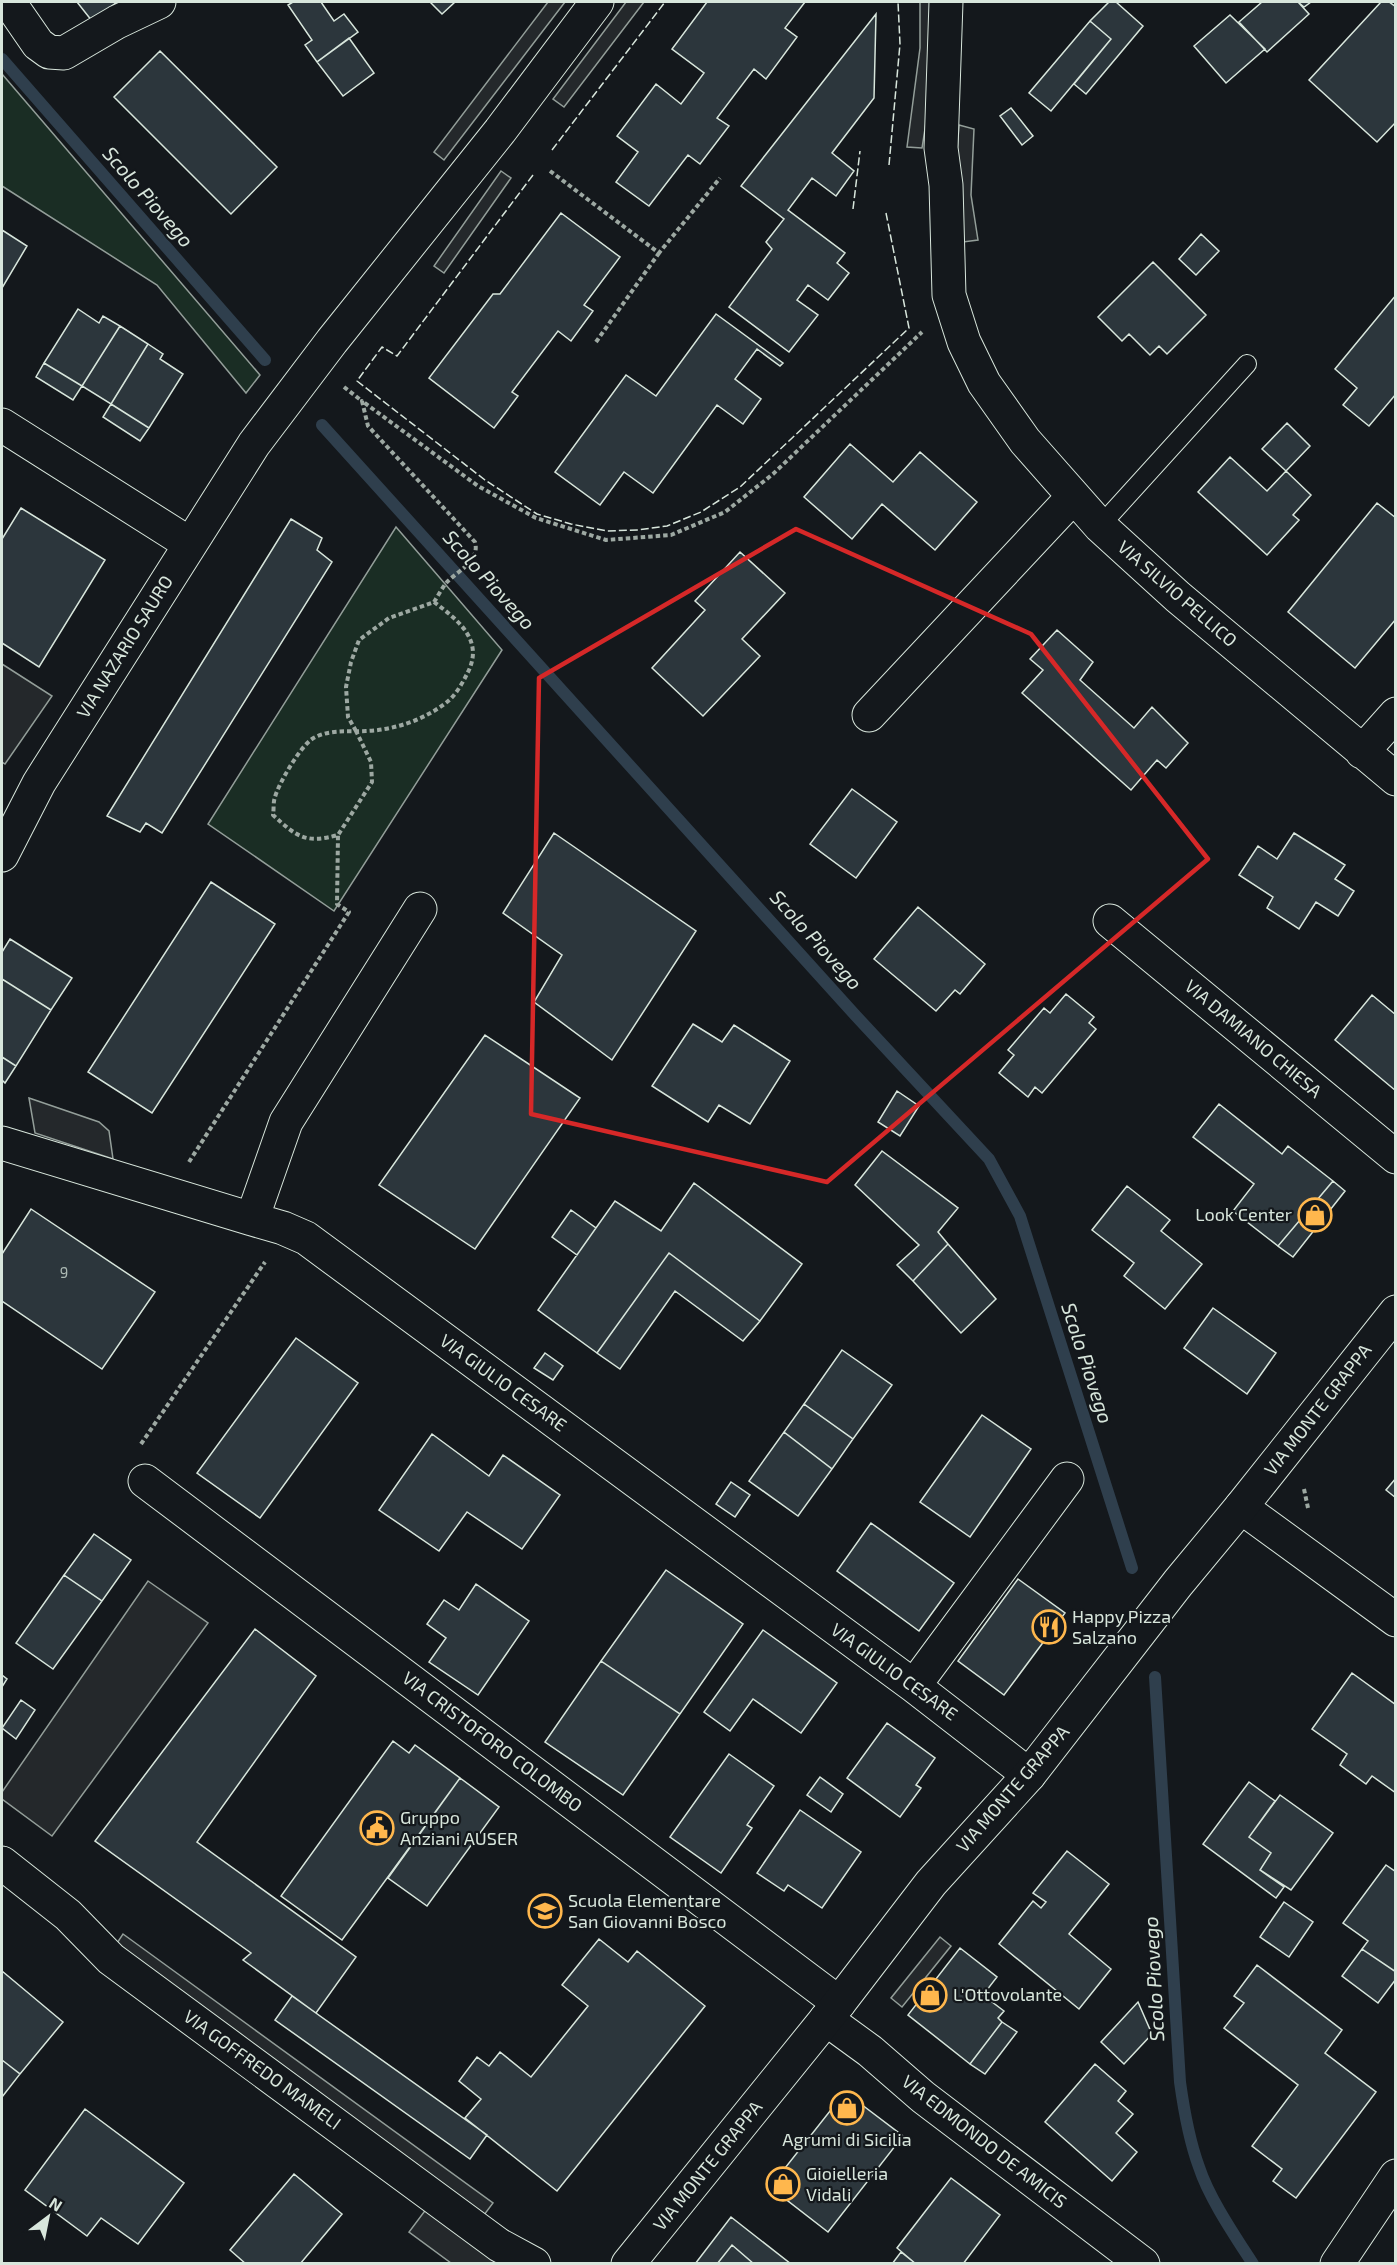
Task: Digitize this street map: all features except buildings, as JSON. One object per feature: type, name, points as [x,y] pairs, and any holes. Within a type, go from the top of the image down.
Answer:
[{"type":"street","points":[[9,2],[38,44],[49,52],[64,53],[117,22],[159,2]]},
{"type":"street","name":"VIA NAZARIO SAURO","points":[[2,855],[39,783],[254,444],[332,341],[500,131],[597,2]]},
{"type":"street","name":"VIA SILVIO PELLICO","points":[[946,2],[942,148],[946,185],[949,295],[964,342],[984,383],[1024,441],[1100,526],[1178,597],[1395,779]]},
{"type":"street","points":[[2,426],[190,544]]},
{"type":"street","points":[[869,715],[1073,497]]},
{"type":"street","points":[[1362,752],[1395,714]]},
{"type":"street","points":[[252,1219],[286,1122],[420,909]]},
{"type":"street","name":"VIA DAMIANO CHIESA","points":[[1110,921],[1395,1157]]},
{"type":"street","name":"VIA GIULIO CESARE","points":[[2,1143],[283,1228],[306,1238],[914,1686],[1029,1775]]},
{"type":"street","name":"VIA MONTE GRAPPA","points":[[628,2264],[833,2011],[931,1882],[1029,1775],[1178,1583],[1395,1312]]},
{"type":"street","points":[[914,1686],[1067,1479]]},
{"type":"street","name":"VIA CRISTOFORO COLOMBO","points":[[145,1481],[833,2011]]},
{"type":"street","points":[[1241,1507],[1395,1620]]},
{"type":"street","name":"VIA GOFFREDO MAMELI","points":[[2,1863],[68,1915],[111,1959],[499,2244],[534,2264]]},
{"type":"street","name":"VIA EDMONDO DE AMICIS","points":[[833,2011],[870,2051],[923,2097],[1143,2264]]},
{"type":"street","points":[[1337,2264],[1395,2176]]},
{"type":"lane","points":[[1100,526],[1247,364]]},
{"type":"path","points":[[550,171],[659,253]]},
{"type":"path","points":[[596,342],[659,253],[720,178]]},
{"type":"path","points":[[337,382],[478,486],[536,518],[606,540],[671,535],[725,512],[773,474],[922,332],[949,295]]},
{"type":"path","points":[[362,401],[368,426],[476,542],[477,549],[474,558],[445,584],[434,602],[389,618],[360,640],[351,662],[346,687],[348,717],[356,731],[371,762],[372,782],[338,835],[319,840],[301,836],[286,827],[273,815],[275,797],[302,749],[310,740],[322,734],[341,731],[356,731],[372,731],[414,722],[448,701],[463,681],[473,662],[472,640],[454,617],[434,602]]},
{"type":"highlighted area","points":[[796,529],[1031,634],[1208,859],[827,1182],[531,1114],[539,678]]},
{"type":"green space","points":[[2,74],[260,375],[246,393],[157,285],[2,186]]},
{"type":"green space","points":[[396,527],[502,650],[334,911],[208,824]]},
{"type":"shaded area","points":[[548,2],[565,2],[444,160],[434,152]]},
{"type":"shaded area","points":[[626,2],[644,2],[564,107],[553,99]]},
{"type":"shaded area","points":[[920,2],[936,2],[927,116],[922,148],[907,147],[920,48]]},
{"type":"shaded area","points":[[959,125],[974,129],[971,195],[978,240],[963,242],[956,167]]},
{"type":"shaded area","points":[[501,171],[511,178],[444,273],[434,266]]},
{"type":"shaded area","points":[[2,664],[52,696],[5,764],[2,762]]},
{"type":"shaded area","points":[[29,1098],[99,1122],[109,1131],[113,1159],[35,1133]]},
{"type":"shaded area","points":[[148,1581],[208,1623],[52,1836],[2,1799],[2,1792]]},
{"type":"shaded area","points":[[123,1934],[493,2203],[484,2215],[115,1946]]},
{"type":"shaded area","points":[[940,1937],[951,1946],[902,2007],[891,1998]]},
{"type":"shaded area","points":[[427,2208],[500,2263],[451,2263],[409,2232]]},
{"type":"waterway","name":"Scolo Piovego","points":[[2,59],[265,360]]},
{"type":"waterway","name":"Scolo Piovego","points":[[322,425],[856,1016],[989,1159],[1020,1216],[1132,1568]]},
{"type":"waterway","name":"Scolo Piovego","points":[[1155,1677],[1183,2104],[1192,2146],[1203,2179],[1223,2217],[1253,2264]]},
{"type":"fence","points":[[552,150],[665,2]]},
{"type":"fence","points":[[889,165],[900,44],[898,2]]},
{"type":"fence","points":[[853,209],[860,151]]},
{"type":"fence","points":[[533,175],[397,356],[382,347],[357,381],[485,480],[537,514],[607,531],[667,526],[701,512],[740,487],[909,328],[886,213]]},
{"type":"place","name":"Look Center","points":[[1315,1215]]},
{"type":"place","name":"Happy Pizza Salzano","points":[[1049,1627]]},
{"type":"place","name":"Gruppo Anziani AUSER","points":[[377,1828]]},
{"type":"place","name":"Scuola Elementare San Giovanni Bosco","points":[[545,1911]]},
{"type":"place","name":"L'Ottovolante","points":[[930,1995]]},
{"type":"place","name":"Agrumi di Sicilia","points":[[847,2108]]},
{"type":"place","name":"Gioielleria Vidali","points":[[783,2184]]}]
